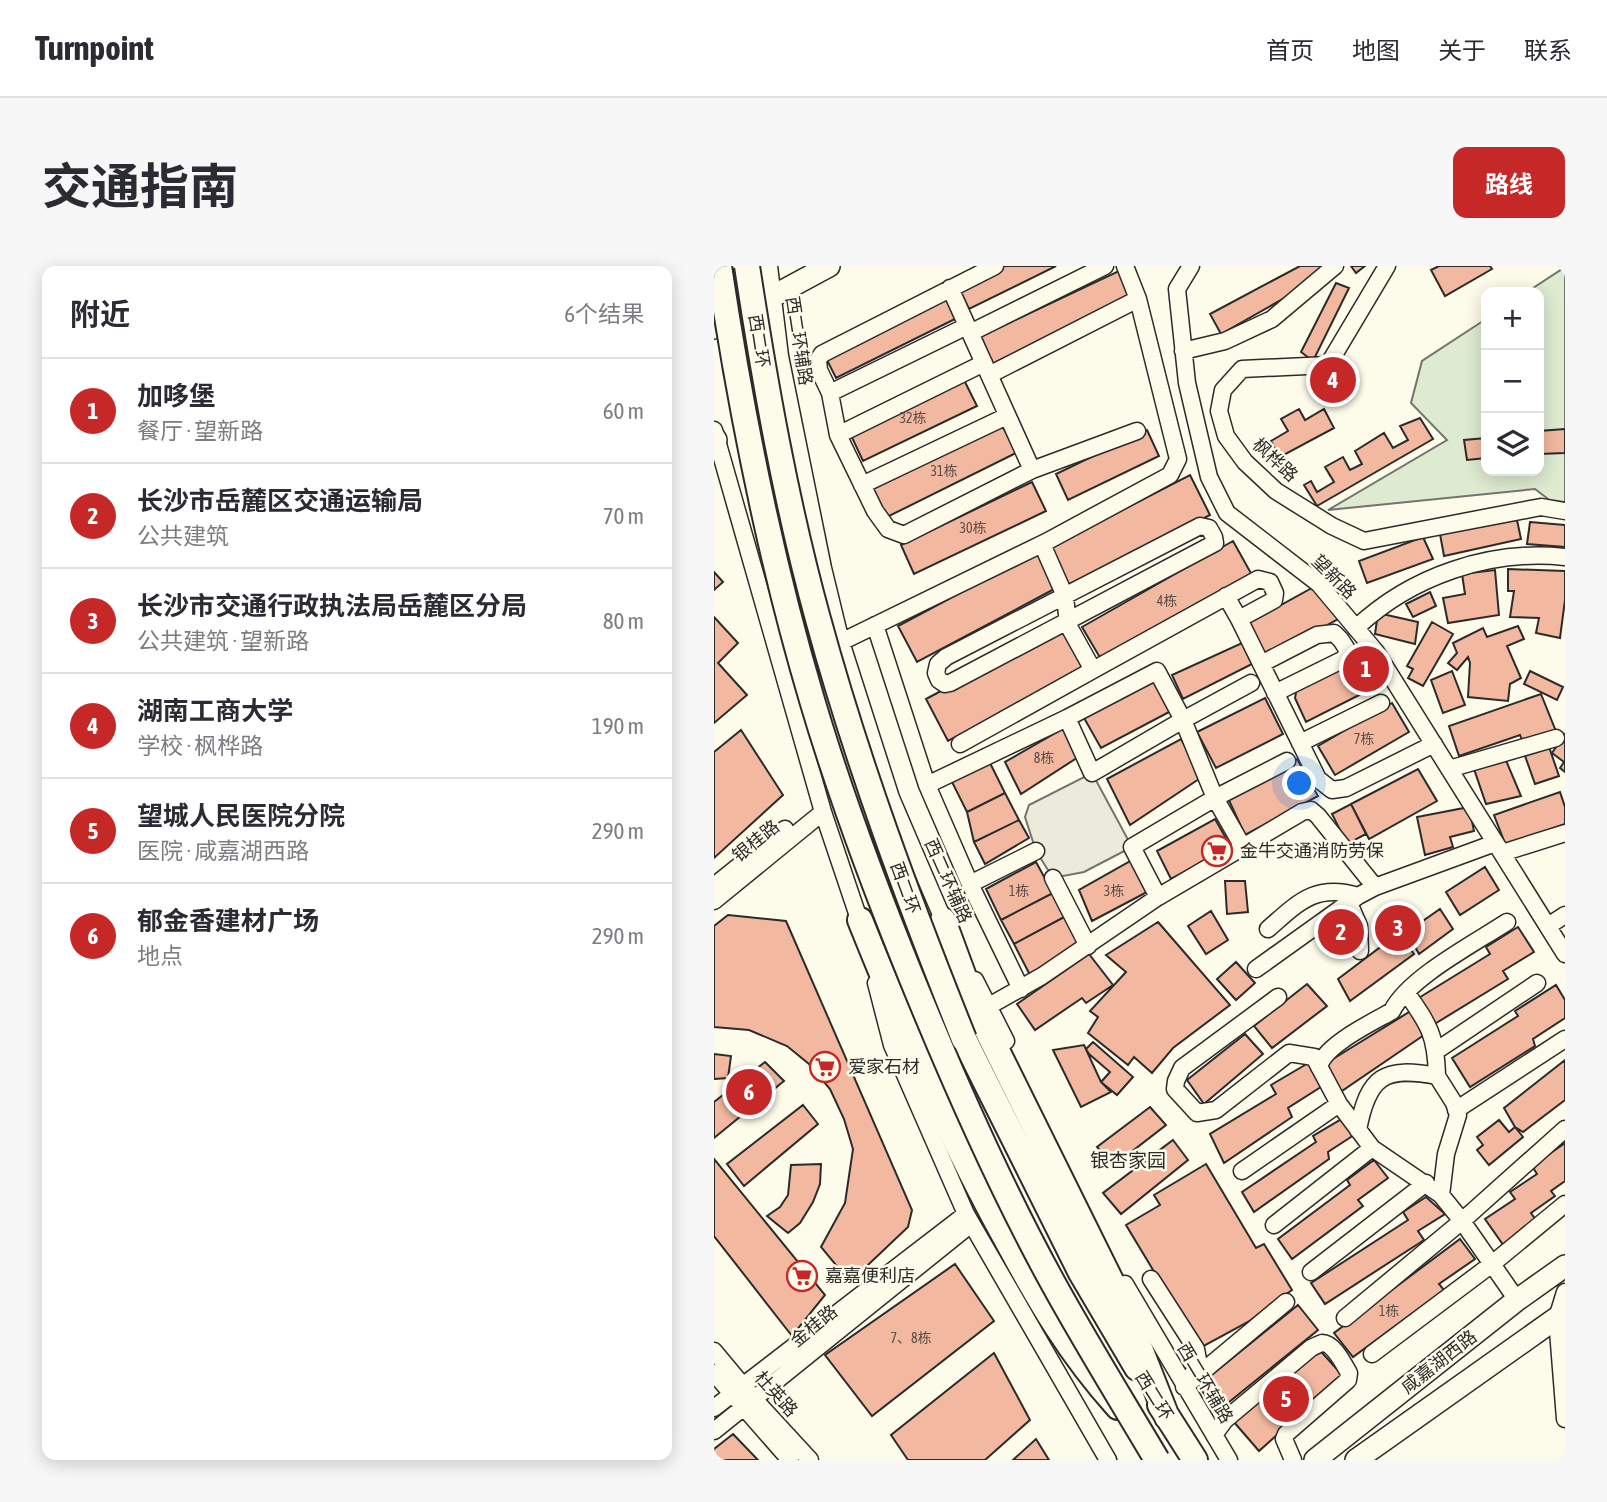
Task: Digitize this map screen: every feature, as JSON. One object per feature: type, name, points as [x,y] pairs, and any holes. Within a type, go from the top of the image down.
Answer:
[{"type":"highway","name":"西二环","points":[[719,266],[742,402],[791,624],[812,702],[880,902],[945,1060],[1010,1201],[1071,1314],[1157,1460]]},
{"type":"highway","name":"西二环","points":[[747,266],[768,398],[817,619],[904,887],[964,1039],[1025,1164],[1087,1284],[1195,1460]]},
{"type":"highway","points":[[860,920],[906,1035],[947,1127],[1011,1249],[1058,1332],[1106,1395],[1142,1434]]},
{"type":"highway","points":[[943,920],[1123,1305],[1167,1417]]},
{"type":"main road","points":[[714,294],[763,266]]},
{"type":"main road","points":[[714,328],[829,266]]},
{"type":"main road","name":"咸嘉湖西路","points":[[1314,1460],[1517,1300],[1565,1266]]},
{"type":"main road","name":"咸嘉湖西路","points":[[1356,1460],[1561,1315]]},
{"type":"street","name":"西二环辅路","points":[[769,266],[780,356],[823,568],[841,642],[891,798],[943,920]]},
{"type":"street","points":[[995,266],[822,354],[818,360],[819,370],[830,393],[838,435],[874,511],[888,529],[904,535],[1031,470],[1137,431]]},
{"type":"street","points":[[830,393],[1105,266]]},
{"type":"street","points":[[841,642],[1042,544],[1170,475],[1178,459],[1138,299],[1125,266]]},
{"type":"street","name":"望新路","points":[[1191,266],[1177,289],[1187,383],[1209,477],[1227,513],[1319,584],[1376,652],[1565,954]]},
{"type":"street","points":[[1183,351],[1225,341],[1272,320],[1335,266]]},
{"type":"street","name":"枫桦路","points":[[1387,266],[1328,365],[1242,369],[1223,390],[1219,411],[1226,436],[1245,462],[1276,491],[1332,526],[1364,541],[1541,507],[1565,511]]},
{"type":"street","points":[[950,288],[1031,470]]},
{"type":"street","points":[[838,435],[1138,299]]},
{"type":"street","points":[[862,485],[1007,416]]},
{"type":"street","points":[[715,436],[821,806],[860,920],[892,1045],[969,1219],[1108,1460]]},
{"type":"street","points":[[1200,526],[1209,528],[1214,537],[1215,543],[1068,622],[950,683],[945,684],[939,680],[936,673],[938,664],[946,657],[1065,596],[1200,526]]},
{"type":"street","points":[[1042,544],[1065,596],[1068,622],[1093,670]]},
{"type":"street","points":[[1356,628],[1376,610],[1439,574],[1476,562],[1515,556],[1565,557]]},
{"type":"street","points":[[960,744],[1258,579],[1270,582],[1275,593],[1274,600],[1239,619]]},
{"type":"street","points":[[1226,596],[1318,779],[1332,790],[1346,788],[1434,744]]},
{"type":"street","points":[[875,625],[927,785],[970,884],[1021,989]]},
{"type":"street","points":[[1261,664],[1317,635],[1334,633],[1348,651],[1344,659],[1275,693]]},
{"type":"street","points":[[927,785],[1067,718],[1157,671],[1183,720],[1215,798],[1243,847]]},
{"type":"street","points":[[1067,718],[1092,773],[1251,683]]},
{"type":"street","points":[[1300,743],[1381,703]]},
{"type":"street","points":[[1449,769],[1556,738]]},
{"type":"street","points":[[1158,897],[1132,847],[1215,798],[1287,761]]},
{"type":"street","name":"银桂路","points":[[714,886],[821,806]]},
{"type":"street","name":"银桂路","points":[[714,901],[821,806]]},
{"type":"street","points":[[981,1005],[1021,989],[1158,897],[1302,812],[1311,810],[1318,816],[1375,887]]},
{"type":"street","points":[[1256,969],[1375,887],[1499,848],[1565,833]]},
{"type":"street","points":[[970,884],[1036,851]]},
{"type":"street","points":[[1053,878],[1088,946]]},
{"type":"street","points":[[1268,929],[1303,899],[1328,890],[1353,900]]},
{"type":"street","points":[[1353,900],[1359,926],[1360,951]]},
{"type":"street","points":[[1548,926],[1565,915]]},
{"type":"street","points":[[1319,1067],[1320,1061],[1330,1049],[1392,1011],[1396,1002],[1414,984],[1507,922]]},
{"type":"street","points":[[1436,1051],[1537,983]]},
{"type":"street","points":[[1406,992],[1430,1027],[1436,1051],[1437,1076],[1454,1103],[1458,1115],[1446,1154],[1441,1195]]},
{"type":"street","points":[[1278,997],[1182,1068],[1175,1089],[1197,1113],[1216,1111],[1289,1053],[1314,1057],[1339,1104],[1372,1148],[1441,1195],[1517,1300]]},
{"type":"street","name":"西二环辅路","points":[[981,1005],[1099,1235],[1184,1387],[1229,1460]]},
{"type":"street","points":[[1456,1110],[1565,1039]]},
{"type":"street","points":[[1358,1130],[1363,1104],[1370,1090],[1384,1077],[1409,1071],[1437,1076]]},
{"type":"street","points":[[1242,1171],[1339,1104]]},
{"type":"street","points":[[1345,1318],[1462,1221],[1565,1129]]},
{"type":"street","points":[[1275,1225],[1372,1148]]},
{"type":"street","points":[[1311,1272],[1426,1183]]},
{"type":"street","points":[[1372,1354],[1492,1264],[1565,1204]]},
{"type":"street","name":"金桂路","points":[[714,1408],[969,1219]]},
{"type":"street","name":"金桂路","points":[[714,1431],[969,1219]]},
{"type":"street","points":[[1151,1279],[1196,1349],[1199,1365],[1184,1387]]},
{"type":"street","points":[[1565,1292],[1561,1315],[1565,1419]]},
{"type":"street","points":[[1184,1387],[1286,1302]]},
{"type":"street","points":[[1214,1435],[1225,1420],[1311,1348],[1321,1343],[1327,1344],[1343,1362],[1349,1373],[1348,1380],[1286,1434],[1284,1439],[1293,1460]]},
{"type":"street","name":"杜英路","points":[[714,1351],[737,1390],[790,1460]]},
{"type":"street","name":"杜英路","points":[[714,1373],[737,1390]]},
{"type":"street","name":"杜英路","points":[[748,1404],[810,1460]]},
{"type":"green space","points":[[1565,267],[1565,512],[1535,489],[1328,510],[1447,440],[1411,403],[1422,361],[1481,322],[1481,476],[1544,476],[1544,287],[1535,287]]},
{"type":"shaded area","points":[[1092,773],[1132,847],[1084,872],[1053,878],[1036,851],[1025,817],[1029,805]]},
{"type":"building","points":[[996,266],[1056,266],[969,309],[957,285]]},
{"type":"building","points":[[1300,266],[1332,266],[1311,283],[1221,334],[1210,314]]},
{"type":"building","points":[[1351,266],[1365,266],[1356,273]]},
{"type":"building","points":[[1439,266],[1490,266],[1492,269],[1445,296],[1431,270]]},
{"type":"building","points":[[1121,270],[1134,297],[992,364],[979,337]]},
{"type":"building","points":[[1336,283],[1349,288],[1313,361],[1301,352]]},
{"type":"building","points":[[948,295],[959,317],[836,378],[825,356]]},
{"type":"building","points":[[962,376],[977,406],[863,461],[849,431]]},
{"type":"building","points":[[1299,409],[1305,420],[1324,409],[1334,428],[1280,457],[1271,441],[1288,431],[1281,419]]},
{"type":"building","points":[[1420,418],[1433,439],[1317,506],[1304,485],[1311,481],[1317,492],[1334,482],[1325,467],[1343,457],[1350,470],[1362,464],[1355,451],[1384,433],[1393,448],[1408,440],[1400,426]]},
{"type":"building","points":[[1002,425],[1016,453],[887,517],[873,489]]},
{"type":"building","points":[[1565,429],[1565,453],[1544,454],[1544,431]]},
{"type":"building","points":[[1147,430],[1159,456],[1068,500],[1056,474]]},
{"type":"building","points":[[1481,438],[1481,459],[1467,460],[1464,440]]},
{"type":"building","points":[[1190,475],[1210,515],[1067,588],[1047,549]]},
{"type":"building","points":[[1032,482],[1046,511],[914,574],[901,545]]},
{"type":"building","points":[[1517,520],[1521,539],[1444,556],[1440,534]]},
{"type":"building","points":[[1530,522],[1565,525],[1565,547],[1527,544]]},
{"type":"building","points":[[1423,537],[1433,559],[1367,583],[1359,561]]},
{"type":"building","points":[[1233,541],[1252,575],[1102,661],[1082,627]]},
{"type":"building","points":[[1039,551],[1058,587],[917,662],[898,626]]},
{"type":"building","points":[[1508,569],[1565,571],[1565,600],[1560,638],[1536,633],[1539,618],[1510,617],[1514,591],[1508,591]]},
{"type":"building","points":[[1495,570],[1499,615],[1448,623],[1443,598],[1465,594],[1462,574]]},
{"type":"building","points":[[714,572],[723,582],[714,590]]},
{"type":"building","points":[[1319,584],[1338,619],[1264,660],[1245,625]]},
{"type":"building","points":[[1430,592],[1436,606],[1413,617],[1406,604]]},
{"type":"building","points":[[1378,613],[1418,622],[1415,644],[1375,634]]},
{"type":"building","points":[[714,617],[738,643],[718,663],[747,695],[714,723]]},
{"type":"building","points":[[1432,622],[1453,634],[1423,686],[1408,678],[1413,669],[1407,666]]},
{"type":"building","points":[[1518,626],[1524,639],[1507,646],[1521,678],[1510,684],[1508,701],[1468,697],[1470,663],[1468,657],[1457,670],[1448,663],[1457,653],[1453,643],[1483,628],[1487,637]]},
{"type":"building","points":[[1060,627],[1083,669],[948,741],[926,699]]},
{"type":"building","points":[[1242,643],[1252,664],[1183,699],[1172,675]]},
{"type":"building","points":[[1368,654],[1383,683],[1306,722],[1295,698],[1297,687]]},
{"type":"building","points":[[1452,671],[1465,705],[1443,713],[1431,680]]},
{"type":"building","points":[[1530,671],[1563,687],[1557,700],[1524,684]]},
{"type":"building","points":[[1155,680],[1171,711],[1101,748],[1084,718]]},
{"type":"building","points":[[1541,694],[1557,734],[1524,745],[1520,735],[1459,756],[1449,726]]},
{"type":"building","points":[[1265,698],[1283,734],[1216,768],[1197,732]]},
{"type":"building","points":[[1392,703],[1409,732],[1335,775],[1318,746]]},
{"type":"building","points":[[1066,727],[1083,754],[1021,794],[1005,762]]},
{"type":"building","points":[[741,730],[783,795],[714,858],[714,752]]},
{"type":"building","points":[[1565,734],[1565,772],[1560,768],[1564,762],[1552,753]]},
{"type":"building","points":[[1181,739],[1202,777],[1130,825],[1107,779]]},
{"type":"building","points":[[1548,744],[1559,776],[1535,784],[1524,753]]},
{"type":"building","points":[[1505,758],[1521,796],[1486,804],[1474,769]]},
{"type":"building","points":[[1297,759],[1318,796],[1245,835],[1227,796]]},
{"type":"building","points":[[990,763],[1005,793],[967,812],[952,782]]},
{"type":"building","points":[[1418,769],[1437,801],[1369,839],[1351,804]]},
{"type":"building","points":[[1560,792],[1565,807],[1565,824],[1506,846],[1494,815]]},
{"type":"building","points":[[1005,793],[1019,820],[974,842],[967,812]]},
{"type":"building","points":[[1351,804],[1366,834],[1347,844],[1332,814]]},
{"type":"building","points":[[1469,807],[1474,831],[1450,837],[1453,847],[1425,855],[1417,817]]},
{"type":"building","points":[[1215,819],[1231,847],[1171,879],[1157,851]]},
{"type":"building","points":[[1019,820],[1029,838],[985,864],[974,842]]},
{"type":"building","points":[[1134,859],[1149,891],[1092,921],[1079,890]]},
{"type":"building","points":[[1036,862],[1053,893],[1001,920],[986,889]]},
{"type":"building","points":[[1485,867],[1499,890],[1460,915],[1446,892]]},
{"type":"building","points":[[1225,881],[1245,881],[1248,912],[1227,914]]},
{"type":"building","points":[[1053,893],[1066,916],[1014,944],[1001,920]]},
{"type":"building","points":[[1440,909],[1453,929],[1419,954],[1407,932]]},
{"type":"building","points":[[1211,911],[1228,940],[1206,954],[1188,926]]},
{"type":"building","points":[[728,915],[786,921],[912,1210],[908,1227],[850,1282],[821,1247],[845,1203],[853,1149],[844,1119],[830,1089],[809,1064],[787,1046],[749,1030],[714,1027],[714,926]]},
{"type":"building","points":[[1066,916],[1082,946],[1030,975],[1014,944]]},
{"type":"building","points":[[1158,922],[1230,1005],[1173,1048],[1152,1073],[1134,1057],[1128,1065],[1088,1033],[1098,1017],[1090,1011],[1126,972],[1106,955]]},
{"type":"building","points":[[1518,927],[1534,952],[1503,971],[1508,979],[1433,1025],[1417,999],[1490,954],[1486,947]]},
{"type":"building","points":[[1399,933],[1414,954],[1350,1001],[1338,979]]},
{"type":"building","points":[[1089,954],[1113,985],[1086,1003],[1082,998],[1035,1030],[1017,1004]]},
{"type":"building","points":[[1236,962],[1255,983],[1236,1000],[1217,979]]},
{"type":"building","points":[[1307,984],[1327,1006],[1272,1048],[1254,1026]]},
{"type":"building","points":[[1556,985],[1565,1000],[1565,1018],[1533,1039],[1535,1046],[1470,1087],[1452,1058],[1518,1016],[1515,1011]]},
{"type":"building","points":[[1414,1009],[1427,1033],[1336,1095],[1320,1067]]},
{"type":"building","points":[[1245,1034],[1263,1054],[1204,1104],[1187,1080]]},
{"type":"building","points":[[1093,1042],[1133,1077],[1117,1095],[1101,1082],[1110,1072],[1086,1049]]},
{"type":"building","points":[[1084,1045],[1101,1082],[1111,1092],[1081,1107],[1053,1050]]},
{"type":"building","points":[[714,1054],[731,1056],[728,1078],[714,1079]]},
{"type":"building","points":[[1565,1060],[1565,1100],[1523,1132],[1515,1127],[1504,1108]]},
{"type":"building","points":[[765,1062],[784,1081],[714,1138],[714,1102]]},
{"type":"building","points":[[1310,1062],[1324,1085],[1288,1108],[1292,1117],[1224,1163],[1210,1134],[1276,1094],[1271,1085]]},
{"type":"building","points":[[803,1105],[818,1124],[744,1186],[727,1164]]},
{"type":"building","points":[[1150,1107],[1166,1125],[1113,1166],[1097,1147]]},
{"type":"building","points":[[1345,1117],[1354,1135],[1328,1152],[1329,1159],[1254,1212],[1242,1192],[1316,1142],[1313,1136]]},
{"type":"building","points":[[1499,1120],[1509,1132],[1515,1127],[1523,1137],[1489,1165],[1477,1150],[1483,1145],[1477,1137]]},
{"type":"building","points":[[1173,1140],[1188,1160],[1121,1214],[1103,1193]]},
{"type":"building","points":[[1565,1143],[1565,1181],[1551,1191],[1555,1196],[1531,1213],[1538,1223],[1504,1246],[1485,1219],[1515,1199],[1510,1192],[1537,1174],[1532,1166]]},
{"type":"building","points":[[714,1159],[825,1295],[792,1336],[714,1236]]},
{"type":"building","points":[[1374,1160],[1388,1178],[1358,1200],[1363,1206],[1292,1259],[1278,1239],[1350,1185],[1347,1180]]},
{"type":"building","points":[[821,1164],[820,1184],[813,1202],[800,1223],[788,1233],[767,1216],[780,1207],[788,1195],[791,1165]]},
{"type":"building","points":[[1206,1164],[1256,1248],[1264,1244],[1292,1290],[1248,1322],[1200,1348],[1126,1225],[1160,1205],[1154,1195]]},
{"type":"building","points":[[1426,1197],[1445,1214],[1418,1231],[1424,1240],[1325,1304],[1311,1283],[1408,1220],[1403,1212]]},
{"type":"building","points":[[1460,1239],[1475,1259],[1439,1284],[1444,1290],[1353,1357],[1334,1333]]},
{"type":"building","points":[[955,1264],[994,1321],[872,1416],[825,1355]]},
{"type":"building","points":[[1298,1305],[1318,1330],[1218,1411],[1198,1386]]},
{"type":"building","points":[[1317,1347],[1343,1376],[1259,1451],[1233,1421]]},
{"type":"building","points":[[994,1353],[1030,1420],[985,1460],[908,1460],[891,1435]]},
{"type":"building","points":[[733,1434],[758,1460],[714,1460],[714,1449]]},
{"type":"building","points":[[1036,1439],[1049,1460],[1013,1460]]},
{"type":"place","name":"湖南工商大学","points":[[1333,380]]},
{"type":"place","name":"加哆堡","points":[[1366,669]]},
{"type":"place","name":"金牛交通消防劳保","points":[[1217,851]]},
{"type":"place","name":"长沙市交通行政执法局岳麓区分局","points":[[1398,928]]},
{"type":"place","name":"长沙市岳麓区交通运输局","points":[[1341,932]]},
{"type":"place","name":"爱家石材","points":[[825,1067]]},
{"type":"place","name":"郁金香建材广场","points":[[749,1092]]},
{"type":"place","name":"嘉嘉便利店","points":[[802,1276]]},
{"type":"place","name":"望城人民医院分院","points":[[1286,1399]]},
{"type":"district","name":"银杏家园","points":[[1128,1160]]}]
